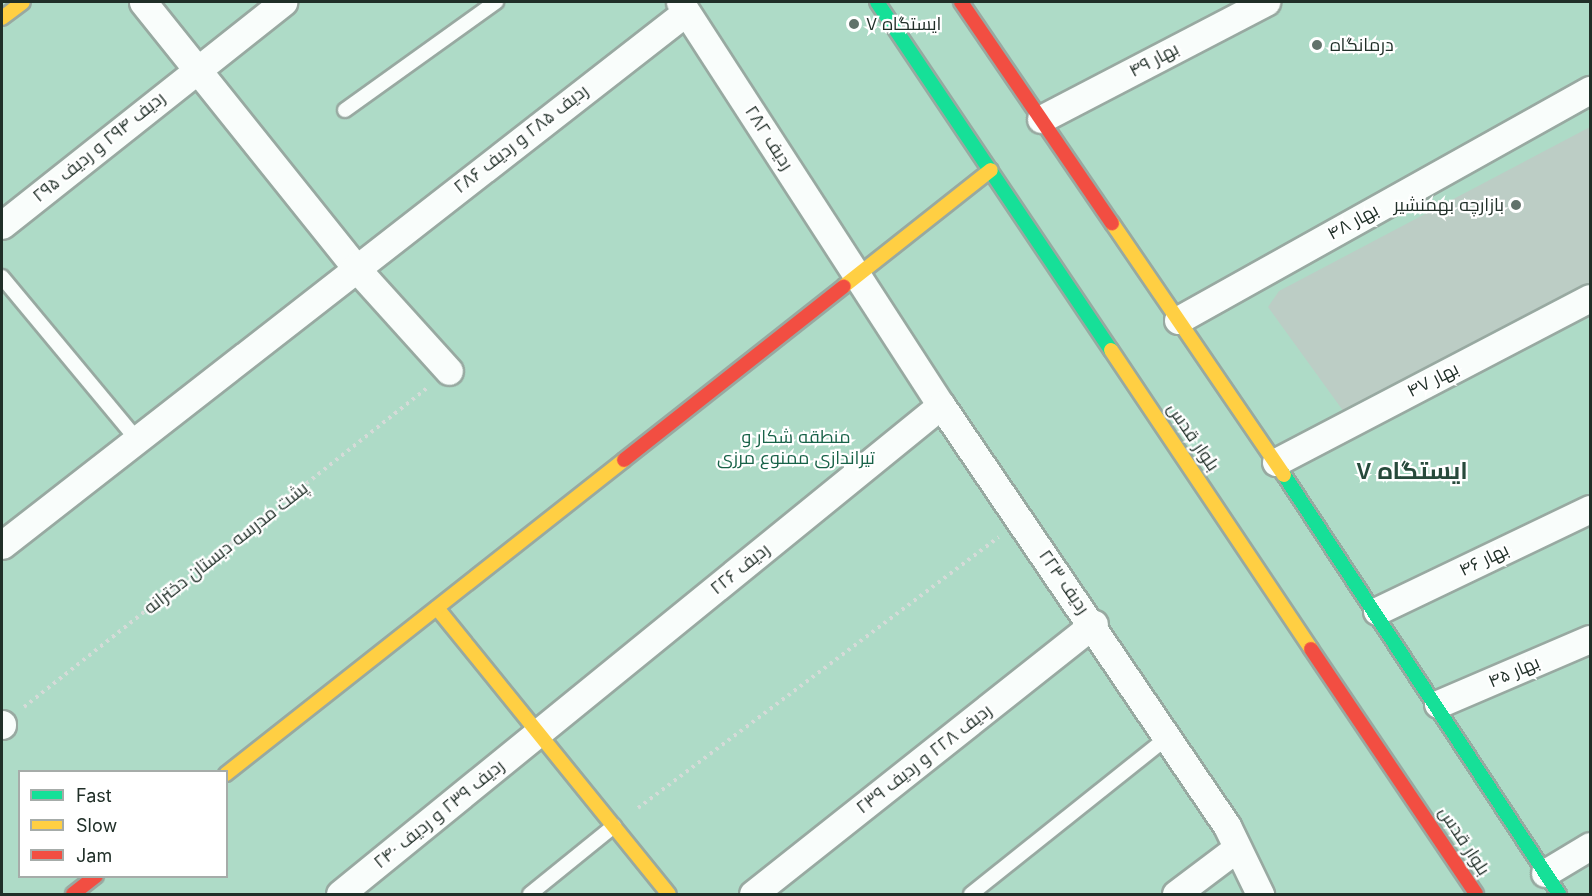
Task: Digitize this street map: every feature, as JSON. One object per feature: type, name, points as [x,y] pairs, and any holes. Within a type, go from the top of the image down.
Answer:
[{"type":"main road","points":[[2,18],[23,2]]},
{"type":"main road","name":"بلوار قدس","points":[[877,2],[1476,894]]},
{"type":"main road","points":[[961,2],[1377,611],[1552,884]]},
{"type":"main road","points":[[228,772],[991,170]]},
{"type":"main road","points":[[437,608],[669,894]]},
{"type":"main road","points":[[73,894],[93,878]]},
{"type":"street","points":[[142,2],[355,267],[449,370]]},
{"type":"street","name":"ردیف ۲۹۴ و ردیف ۲۹۵","points":[[2,225],[283,2]]},
{"type":"street","name":"بهار ۴۹","points":[[1041,119],[1266,2]]},
{"type":"street","name":"ردیف ۲۸۵ و ردیف ۲۸۶","points":[[2,545],[138,441],[683,7]]},
{"type":"street","name":"ردیف ۲۸۲","points":[[683,7],[858,275]]},
{"type":"street","name":"بهار ۴۸","points":[[1178,320],[1590,90]]},
{"type":"street","name":"ردیف ۲۲۳","points":[[858,275],[941,405],[1094,624],[1168,737],[1237,848],[1260,894]]},
{"type":"street","name":"بهار ۴۷","points":[[1276,462],[1590,298]]},
{"type":"street","name":"ردیف ۲۲۶","points":[[539,734],[941,405]]},
{"type":"street","name":"بهار ۴۶","points":[[1377,611],[1590,509]]},
{"type":"street","name":"ردیف ۲۲۸ و ردیف ۲۳۹","points":[[753,894],[1094,624]]},
{"type":"street","name":"بهار ۴۵","points":[[1437,704],[1590,639]]},
{"type":"street","name":"ردیف ۲۳۹ و ردیف ۲۴۰","points":[[340,894],[539,734]]},
{"type":"street","points":[[1552,884],[1590,846]]},
{"type":"street","points":[[1176,894],[1237,848]]},
{"type":"lane","points":[[345,110],[496,2]]},
{"type":"lane","points":[[2,277],[138,441]]},
{"type":"lane","points":[[971,894],[1168,737]]},
{"type":"lane","points":[[530,894],[614,826]]},
{"type":"path","name":"پشت مدرسه دبستان دخترانه","points":[[2,725],[449,370]]},
{"type":"path","points":[[614,826],[1021,520]]},
{"type":"green space","name":"منطقه شکار و تیراندازی ممنوع مرزی","points":[[2,2],[1590,2],[1590,894],[2,894]]},
{"type":"building","name":"بازارچه بهمنشیر","points":[[1590,127],[1590,284],[1344,412],[1268,307],[1279,291]]},
{"type":"traffic: fast","points":[[877,2],[1111,350]]},
{"type":"traffic: fast","points":[[1284,475],[1559,894]]},
{"type":"traffic: slow","points":[[2,18],[23,2]]},
{"type":"traffic: slow","points":[[844,286],[991,170]]},
{"type":"traffic: slow","points":[[1112,223],[1284,475]]},
{"type":"traffic: slow","points":[[1111,350],[1311,649]]},
{"type":"traffic: slow","points":[[228,772],[624,460]]},
{"type":"traffic: slow","points":[[437,608],[669,894]]},
{"type":"traffic: jam","points":[[961,2],[1112,223]]},
{"type":"traffic: jam","points":[[624,460],[844,286]]},
{"type":"traffic: jam","points":[[1311,649],[1476,894]]},
{"type":"traffic: jam","points":[[73,894],[93,878]]},
{"type":"place","name":"ایستگاه ۷","points":[[854,24]]},
{"type":"place","name":"درمانگاه","points":[[1317,45]]},
{"type":"place","name":"بازارچه بهمنشیر","points":[[1516,205]]},
{"type":"district","name":"ایستگاه ۷","points":[[1412,471]]}]
